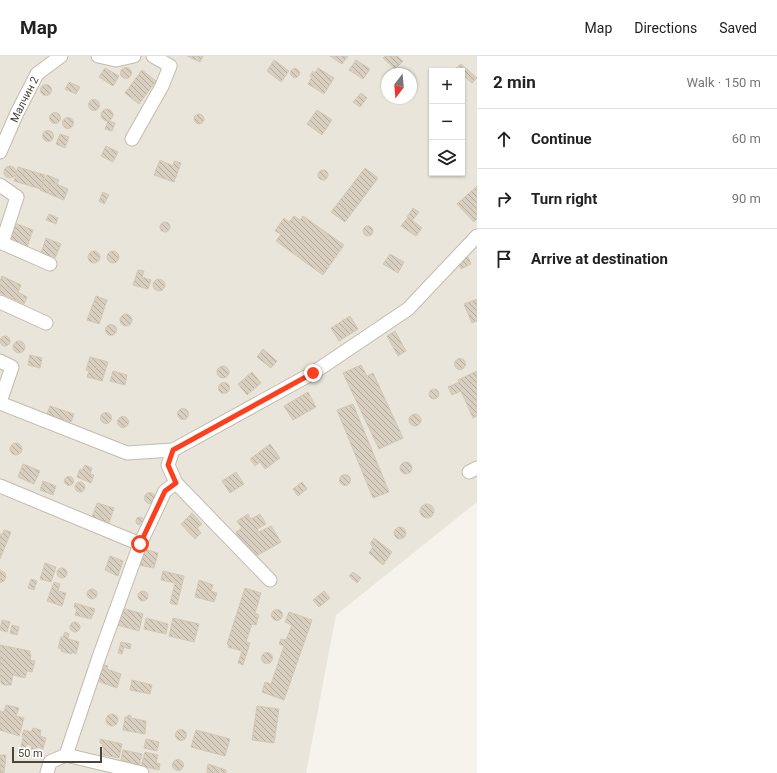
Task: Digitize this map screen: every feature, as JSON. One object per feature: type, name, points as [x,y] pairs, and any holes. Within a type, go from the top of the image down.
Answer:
[{"type":"street","name":"Малчин 2","points":[[0,152],[17,113],[37,74],[61,56]]},
{"type":"street","points":[[98,56],[116,60],[134,56]]},
{"type":"street","points":[[132,139],[162,86],[170,66],[153,56]]},
{"type":"street","points":[[0,185],[18,197],[2,243],[50,264]]},
{"type":"street","points":[[0,361],[12,367],[0,403],[127,453],[173,450],[313,373],[408,309],[477,236]]},
{"type":"street","points":[[0,302],[46,323]]},
{"type":"street","points":[[173,450],[168,465],[176,483],[270,580]]},
{"type":"street","points":[[66,755],[99,657],[140,544],[165,491],[176,483]]},
{"type":"street","points":[[0,486],[140,544]]},
{"type":"street","points":[[47,773],[50,762],[66,755],[142,773]]},
{"type":"shaded area","points":[[0,56],[477,56],[477,502],[336,615],[306,773],[0,773]]},
{"type":"building","points":[[187,56],[203,56],[200,62]]},
{"type":"building","points":[[330,56],[348,56],[342,64]]},
{"type":"building","points":[[385,56],[397,56],[403,61],[396,68],[394,68],[383,58]]},
{"type":"building","points":[[274,60],[289,71],[281,82],[267,71]]},
{"type":"building","points":[[356,60],[370,69],[363,79],[349,70]]},
{"type":"building","points":[[461,64],[477,78],[472,83],[465,77],[465,68],[456,68]]},
{"type":"building","points":[[105,68],[119,76],[113,86],[99,77]]},
{"type":"building","points":[[124,68],[128,68],[130,69],[130,77],[124,78],[121,75],[121,71]]},
{"type":"building","points":[[318,68],[334,78],[324,94],[308,84],[312,77],[310,76],[313,71],[315,73]]},
{"type":"building","points":[[293,69],[297,69],[299,73],[297,77],[293,77],[291,75],[291,71]]},
{"type":"building","points":[[142,70],[156,81],[139,104],[125,93]]},
{"type":"building","points":[[69,82],[80,87],[76,94],[65,89]]},
{"type":"building","points":[[46,84],[50,86],[52,90],[50,94],[46,96],[42,94],[40,90],[42,86]]},
{"type":"building","points":[[361,93],[367,98],[360,107],[353,102]]},
{"type":"building","points":[[92,100],[96,100],[98,101],[98,109],[92,110],[89,107],[89,103]]},
{"type":"building","points":[[107,109],[111,111],[113,115],[111,119],[107,121],[103,119],[101,115],[103,111]]},
{"type":"building","points":[[317,110],[332,120],[322,135],[307,124]]},
{"type":"building","points":[[53,113],[57,113],[59,114],[59,122],[53,123],[50,120],[50,116]]},
{"type":"building","points":[[197,114],[201,114],[203,115],[203,123],[197,124],[194,121],[194,117]]},
{"type":"building","points":[[68,117],[72,119],[74,123],[72,127],[68,129],[64,127],[62,123],[64,119]]},
{"type":"building","points":[[108,121],[115,123],[112,131],[105,129]]},
{"type":"building","points":[[48,130],[52,132],[54,136],[52,140],[48,142],[44,140],[42,136],[44,132]]},
{"type":"building","points":[[60,134],[69,137],[65,148],[56,144]]},
{"type":"building","points":[[106,146],[118,152],[113,162],[101,156]]},
{"type":"building","points":[[160,160],[173,166],[174,161],[181,163],[174,182],[154,175]]},
{"type":"building","points":[[8,166],[12,166],[16,172],[12,178],[8,178],[4,174],[4,170]]},
{"type":"building","points":[[18,167],[45,175],[41,189],[14,181]]},
{"type":"building","points":[[365,168],[378,178],[345,222],[331,212]]},
{"type":"building","points":[[321,170],[325,170],[327,171],[327,179],[321,180],[318,177],[318,173]]},
{"type":"building","points":[[47,175],[59,180],[57,184],[51,182],[47,193],[40,190]]},
{"type":"building","points":[[51,182],[68,189],[64,200],[47,193]]},
{"type":"building","points":[[477,186],[477,219],[474,222],[457,204]]},
{"type":"building","points":[[103,192],[109,195],[104,204],[99,201]]},
{"type":"building","points":[[413,208],[419,212],[412,221],[407,217]]},
{"type":"building","points":[[49,214],[58,218],[56,224],[46,220]]},
{"type":"building","points":[[294,216],[300,220],[303,216],[344,245],[323,275],[276,241],[281,234],[275,231],[284,218],[289,222]]},
{"type":"building","points":[[408,217],[422,228],[416,236],[401,226]]},
{"type":"building","points":[[12,222],[33,230],[27,247],[6,239]]},
{"type":"building","points":[[165,222],[170,227],[165,232],[160,227]]},
{"type":"building","points":[[366,226],[370,226],[372,227],[372,235],[366,236],[363,233],[363,229]]},
{"type":"building","points":[[46,238],[61,244],[55,258],[41,253]]},
{"type":"building","points":[[92,251],[96,251],[100,257],[96,263],[92,263],[88,259],[88,255]]},
{"type":"building","points":[[111,251],[115,251],[119,257],[115,263],[111,263],[107,259],[107,255]]},
{"type":"building","points":[[390,254],[404,262],[398,273],[383,264]]},
{"type":"building","points":[[468,257],[471,264],[461,269],[458,261]]},
{"type":"building","points":[[138,270],[144,271],[142,277],[151,280],[148,289],[133,285]]},
{"type":"building","points":[[2,276],[21,285],[18,292],[27,297],[24,304],[0,293],[0,281]]},
{"type":"building","points":[[157,279],[161,279],[165,285],[161,291],[157,291],[153,287],[153,283]]},
{"type":"building","points":[[96,296],[107,300],[99,324],[87,320]]},
{"type":"building","points":[[477,299],[477,321],[472,323],[464,304]]},
{"type":"building","points":[[126,314],[130,316],[132,320],[130,324],[126,326],[122,324],[120,320],[122,316]]},
{"type":"building","points":[[350,316],[358,329],[339,341],[331,328]]},
{"type":"building","points":[[111,324],[115,326],[117,330],[115,334],[111,336],[107,334],[105,330],[107,326]]},
{"type":"building","points":[[395,331],[406,351],[398,356],[387,336]]},
{"type":"building","points":[[3,336],[7,336],[9,337],[9,345],[3,346],[0,343],[0,339]]},
{"type":"building","points":[[19,341],[23,343],[25,347],[23,351],[19,353],[15,351],[13,347],[15,343]]},
{"type":"building","points":[[263,349],[277,361],[271,368],[257,357]]},
{"type":"building","points":[[30,355],[42,358],[40,368],[28,365]]},
{"type":"building","points":[[90,357],[108,362],[102,381],[87,377],[89,371],[86,370]]},
{"type":"building","points":[[460,358],[464,360],[466,364],[464,368],[460,370],[456,368],[454,364],[456,360]]},
{"type":"building","points":[[361,365],[367,376],[373,373],[403,438],[379,449],[343,373]]},
{"type":"building","points":[[221,366],[225,366],[229,372],[225,378],[221,378],[217,374],[217,370]]},
{"type":"building","points":[[113,371],[127,375],[125,385],[110,381]]},
{"type":"building","points":[[477,371],[477,416],[473,418],[461,391],[452,395],[448,387],[459,382],[458,380]]},
{"type":"building","points":[[252,372],[261,383],[247,395],[238,384]]},
{"type":"building","points":[[222,383],[226,383],[228,384],[228,392],[222,393],[219,390],[219,386]]},
{"type":"building","points":[[434,389],[439,394],[434,399],[429,394]]},
{"type":"building","points":[[308,392],[316,407],[293,420],[284,406]]},
{"type":"building","points":[[353,404],[389,492],[373,498],[337,410]]},
{"type":"building","points":[[50,406],[74,414],[71,422],[47,414]]},
{"type":"building","points":[[181,409],[185,409],[187,410],[187,418],[181,419],[178,416],[178,412]]},
{"type":"building","points":[[104,413],[108,413],[110,414],[110,422],[104,423],[101,420],[101,416]]},
{"type":"building","points":[[415,414],[419,416],[421,420],[419,424],[415,426],[411,424],[409,420],[411,416]]},
{"type":"building","points":[[121,417],[125,417],[127,418],[127,426],[121,427],[118,424],[118,420]]},
{"type":"building","points":[[16,443],[20,445],[22,449],[20,453],[16,455],[12,453],[10,449],[12,445]]},
{"type":"building","points":[[270,444],[280,458],[265,469],[260,462],[255,466],[250,459]]},
{"type":"building","points":[[406,462],[410,464],[412,468],[410,472],[406,474],[402,472],[400,468],[402,464]]},
{"type":"building","points":[[23,464],[40,471],[34,484],[18,477]]},
{"type":"building","points":[[85,465],[92,468],[90,474],[94,475],[91,483],[77,477],[80,469],[82,470]]},
{"type":"building","points":[[236,472],[244,484],[230,493],[222,481]]},
{"type":"building","points":[[343,475],[347,475],[349,476],[349,484],[343,485],[340,482],[340,478]]},
{"type":"building","points":[[67,477],[71,477],[73,481],[71,485],[67,485],[65,483],[65,479]]},
{"type":"building","points":[[43,481],[56,486],[53,495],[40,490]]},
{"type":"building","points":[[78,482],[82,482],[84,483],[84,491],[78,492],[75,489],[75,485]]},
{"type":"building","points":[[302,482],[307,489],[298,496],[293,489]]},
{"type":"building","points":[[150,492],[154,494],[156,498],[154,502],[150,504],[146,502],[144,498],[146,494]]},
{"type":"building","points":[[97,503],[114,508],[109,523],[92,517]]},
{"type":"building","points":[[427,504],[432,506],[434,511],[432,516],[427,518],[422,516],[420,511],[422,506]]},
{"type":"building","points":[[192,513],[202,524],[197,528],[201,533],[195,539],[181,524]]},
{"type":"building","points":[[248,514],[251,519],[260,514],[266,524],[257,529],[259,532],[271,526],[281,542],[251,559],[236,532],[242,528],[237,521]]},
{"type":"building","points":[[138,517],[142,517],[144,521],[142,525],[138,525],[136,523],[136,519]]},
{"type":"building","points":[[400,527],[404,529],[406,533],[404,537],[400,539],[396,537],[394,533],[396,529]]},
{"type":"building","points":[[4,530],[11,532],[0,559],[0,534],[2,535]]},
{"type":"building","points":[[374,538],[392,552],[383,565],[369,553],[373,547],[370,544]]},
{"type":"building","points":[[144,549],[158,553],[154,568],[139,565]]},
{"type":"building","points":[[110,556],[123,561],[118,576],[105,570]]},
{"type":"building","points":[[45,563],[56,567],[51,582],[40,579]]},
{"type":"building","points":[[60,568],[64,568],[66,569],[66,577],[60,578],[57,575],[57,571]]},
{"type":"building","points":[[0,570],[5,573],[6,577],[4,581],[0,583]]},
{"type":"building","points":[[163,571],[184,576],[177,605],[170,603],[175,583],[161,580]]},
{"type":"building","points":[[353,572],[361,578],[357,583],[349,576]]},
{"type":"building","points":[[31,579],[37,581],[34,590],[28,588]]},
{"type":"building","points":[[199,580],[213,585],[211,591],[217,593],[214,602],[195,597]]},
{"type":"building","points":[[54,582],[60,584],[58,591],[66,593],[62,606],[47,601]]},
{"type":"building","points":[[245,588],[261,593],[255,613],[259,615],[256,625],[252,624],[246,642],[250,643],[243,665],[238,663],[242,651],[228,647],[229,645],[227,644]]},
{"type":"building","points":[[90,589],[94,589],[97,594],[94,599],[90,599],[87,596],[87,592]]},
{"type":"building","points":[[143,591],[148,596],[143,601],[138,596]]},
{"type":"building","points":[[324,591],[330,598],[319,607],[313,600]]},
{"type":"building","points":[[75,603],[95,609],[91,619],[75,615],[77,609],[74,607]]},
{"type":"building","points":[[119,607],[143,614],[139,631],[117,625]]},
{"type":"building","points":[[275,610],[279,610],[281,611],[281,619],[275,620],[272,617],[272,613]]},
{"type":"building","points":[[289,612],[312,620],[284,700],[262,692],[265,682],[271,684],[284,646],[279,644],[281,639],[286,640],[292,625],[285,622]]},
{"type":"building","points":[[146,618],[168,624],[166,634],[144,629]]},
{"type":"building","points":[[173,618],[199,624],[194,642],[169,636]]},
{"type":"building","points":[[2,620],[10,622],[7,632],[0,630]]},
{"type":"building","points":[[73,622],[77,622],[79,623],[79,631],[73,632],[70,629],[70,625]]},
{"type":"building","points":[[12,625],[19,627],[17,635],[10,633]]},
{"type":"building","points":[[65,632],[69,634],[68,639],[79,642],[76,654],[61,651],[62,649],[58,648],[61,637],[63,637]]},
{"type":"building","points":[[121,642],[131,644],[130,649],[124,647],[122,654],[118,653]]},
{"type":"building","points":[[0,645],[30,651],[30,660],[35,661],[32,672],[27,671],[25,678],[13,675],[11,685],[4,685],[1,683]]},
{"type":"building","points":[[267,652],[271,654],[273,658],[271,662],[267,664],[263,662],[261,658],[263,654]]},
{"type":"building","points":[[104,665],[108,666],[107,669],[121,674],[117,688],[97,681],[101,668],[103,668]]},
{"type":"building","points":[[132,680],[152,685],[150,694],[130,690]]},
{"type":"building","points":[[6,705],[19,708],[16,716],[24,718],[19,736],[0,730],[0,711],[4,712]]},
{"type":"building","points":[[257,706],[279,709],[274,743],[252,740]]},
{"type":"building","points":[[110,714],[114,714],[118,720],[114,726],[110,726],[106,722],[106,718]]},
{"type":"building","points":[[128,715],[131,716],[131,718],[146,721],[145,734],[123,730],[125,717],[128,717]]},
{"type":"building","points":[[33,728],[41,730],[40,736],[46,738],[43,749],[37,747],[35,751],[31,749],[32,746],[27,744],[25,748],[21,747],[24,730],[31,732]]},
{"type":"building","points":[[181,729],[185,731],[187,735],[185,739],[181,741],[177,739],[175,735],[177,731]]},
{"type":"building","points":[[196,730],[230,739],[225,756],[191,747]]},
{"type":"building","points":[[100,739],[122,744],[119,758],[103,755],[104,748],[102,747],[103,744],[100,743]]},
{"type":"building","points":[[146,739],[159,742],[157,751],[144,748]]},
{"type":"building","points":[[123,750],[142,754],[139,765],[121,760]]},
{"type":"building","points":[[145,752],[158,755],[156,763],[160,764],[159,770],[141,766]]},
{"type":"building","points":[[0,755],[6,755],[4,773],[0,773]]},
{"type":"building","points":[[178,759],[182,761],[184,765],[182,769],[178,771],[174,769],[172,765],[174,761]]},
{"type":"building","points":[[208,764],[226,770],[226,773],[207,773]]},
{"type":"route","points":[[140,544],[165,491],[176,483],[168,465],[173,450],[313,373]]}]
